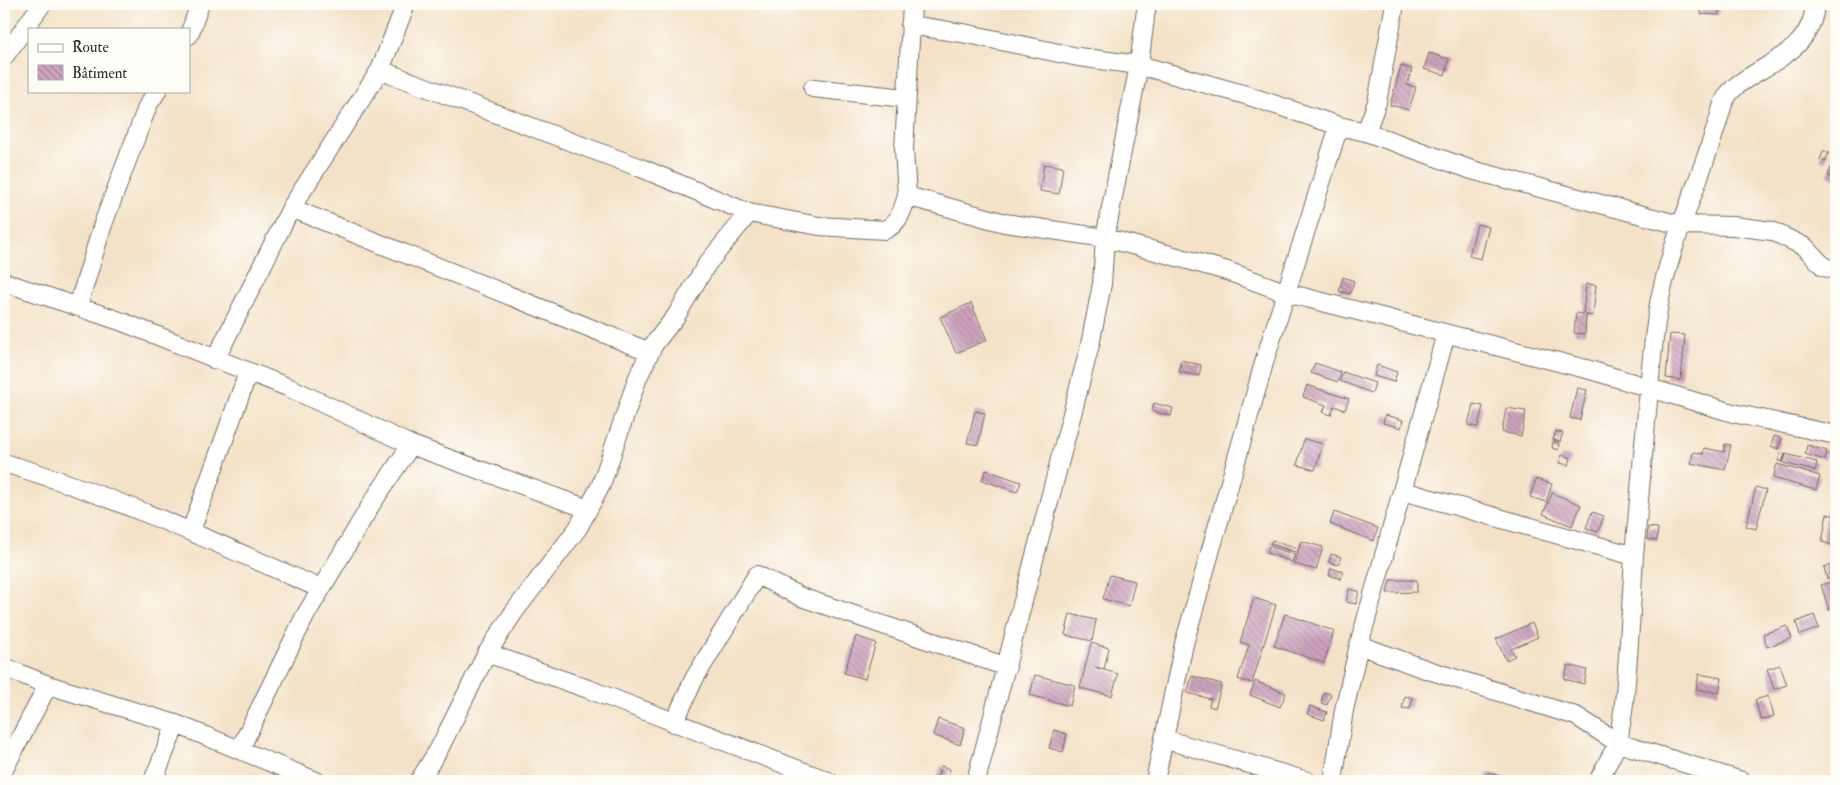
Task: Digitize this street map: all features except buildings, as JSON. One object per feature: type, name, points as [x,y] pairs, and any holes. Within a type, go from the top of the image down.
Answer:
[{"type":"street","points":[[4,57],[42,4]]},
{"type":"street","points":[[190,32],[200,4]]},
{"type":"street","points":[[216,360],[291,208],[380,70],[406,4]]},
{"type":"street","points":[[380,70],[641,168],[749,213],[819,226],[884,230],[894,225],[900,218],[907,196],[904,149],[905,98],[912,4]]},
{"type":"street","points":[[1366,132],[1377,102],[1394,4]]},
{"type":"street","points":[[1598,781],[1618,744],[1630,656],[1634,556],[1649,387],[1659,305],[1680,225],[1710,150],[1722,104],[1733,89],[1786,56],[1799,42],[1814,13],[1815,4]]},
{"type":"street","points":[[976,781],[1090,345],[1102,284],[1105,238],[1139,65],[1146,10]]},
{"type":"street","points":[[910,25],[968,34],[1078,57],[1139,65],[1246,95],[1339,126],[1366,132],[1472,170],[1680,225],[1734,226],[1772,231],[1805,247],[1824,266],[1836,270]]},
{"type":"street","points":[[813,88],[905,98]]},
{"type":"street","points":[[78,306],[103,224],[148,105],[156,92]]},
{"type":"street","points":[[1155,781],[1184,644],[1266,356],[1339,126]]},
{"type":"street","points":[[907,196],[1028,228],[1105,238],[1227,271],[1287,293],[1590,370],[1733,413],[1836,435]]},
{"type":"street","points":[[291,208],[650,352]]},
{"type":"street","points":[[419,781],[438,749],[487,653],[524,599],[563,550],[601,485],[638,378],[650,352],[676,316],[707,264],[749,213]]},
{"type":"street","points":[[4,282],[78,306],[290,388],[411,445],[588,509]]},
{"type":"street","points":[[1333,781],[1346,700],[1359,645],[1446,334]]},
{"type":"street","points":[[191,531],[248,372]]},
{"type":"street","points":[[240,749],[321,589],[372,503],[411,445]]},
{"type":"street","points":[[4,463],[79,488],[191,531],[321,589]]},
{"type":"street","points":[[1403,491],[1634,556]]},
{"type":"street","points":[[674,723],[694,679],[757,575],[801,597],[1007,667]]},
{"type":"street","points":[[1359,645],[1425,669],[1576,716],[1618,744],[1742,781]]},
{"type":"street","points":[[487,653],[828,781]]},
{"type":"street","points":[[4,667],[48,685],[176,724],[316,781]]},
{"type":"street","points":[[4,769],[48,685]]},
{"type":"street","points":[[153,781],[176,724]]},
{"type":"street","points":[[1164,739],[1307,781]]}]
